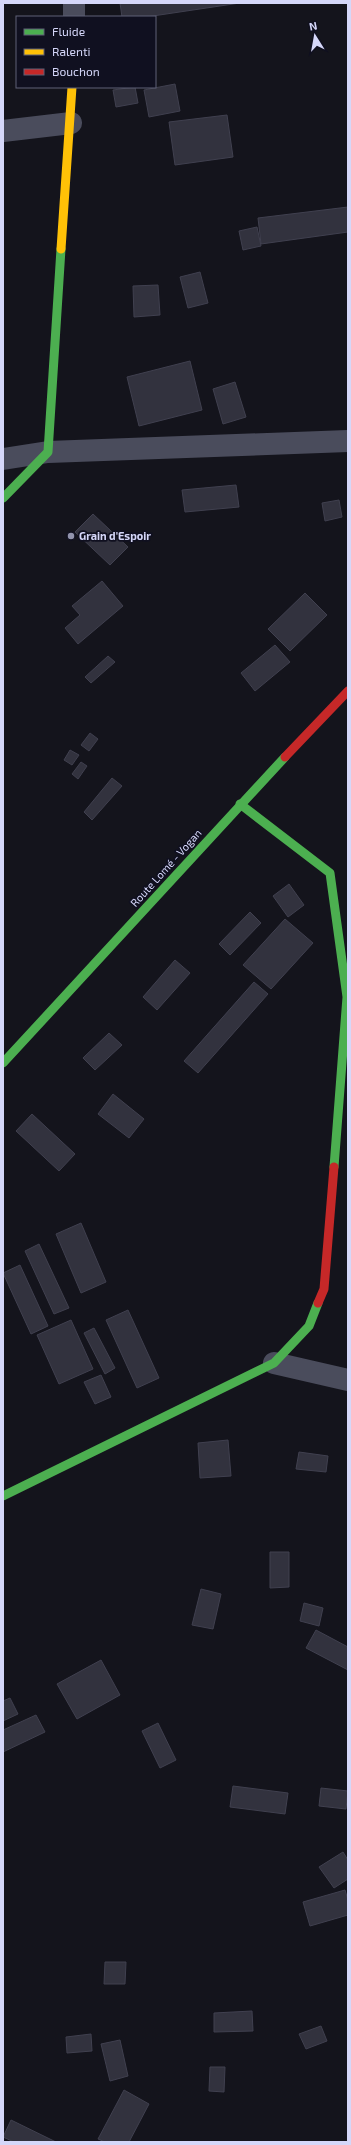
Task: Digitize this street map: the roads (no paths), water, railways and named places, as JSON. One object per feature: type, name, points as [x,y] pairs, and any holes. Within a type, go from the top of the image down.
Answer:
[{"type":"street","points":[[74,3],[74,16]]},
{"type":"street","points":[[3,498],[48,452],[71,123],[72,88]]},
{"type":"street","points":[[3,131],[71,123]]},
{"type":"street","points":[[3,459],[48,452],[348,441]]},
{"type":"street","name":"Route Lomé - Vogan","points":[[3,1063],[240,804],[348,691]]},
{"type":"street","points":[[3,1496],[274,1363],[308,1326],[324,1288],[347,997],[330,873],[240,804]]},
{"type":"street","points":[[274,1363],[348,1380]]},
{"type":"place","name":"Grain d'Espoir","points":[[71,536]]}]
